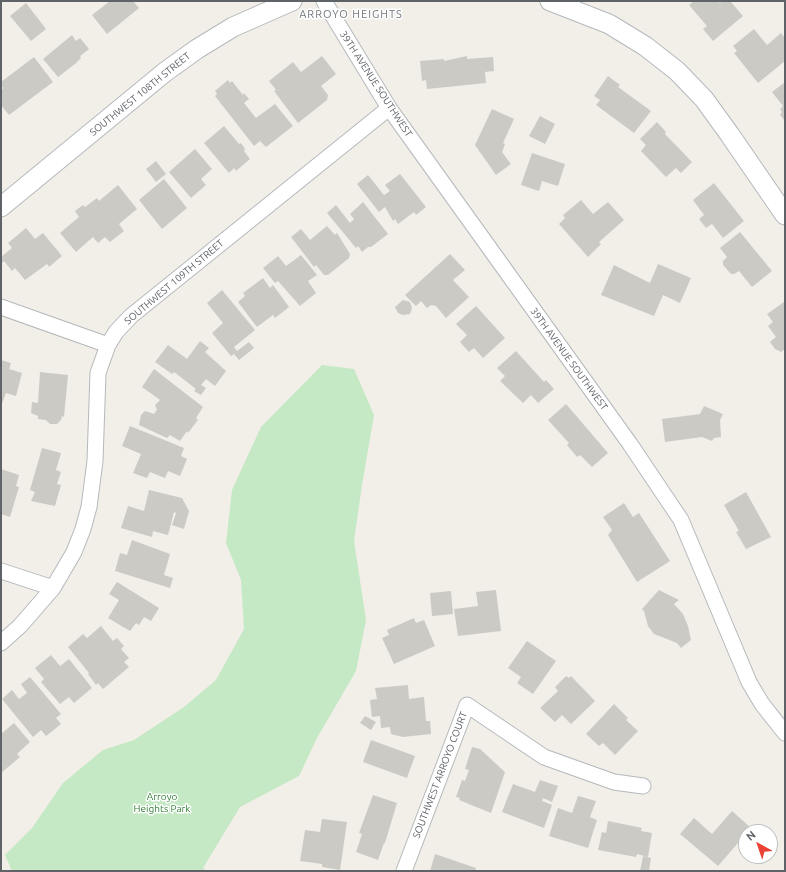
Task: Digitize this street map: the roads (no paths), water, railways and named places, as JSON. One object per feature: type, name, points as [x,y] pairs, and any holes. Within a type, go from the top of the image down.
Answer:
[{"type":"street","name":"SOUTHWEST 108TH STREET","points":[[1,207],[165,72],[197,48],[233,27],[292,1]]},
{"type":"street","name":"39TH AVENUE SOUTHWEST","points":[[324,1],[389,108],[625,437],[681,520],[749,682],[762,704],[785,733]]},
{"type":"street","points":[[550,1],[609,24],[645,46],[677,71],[704,99],[785,215]]},
{"type":"street","name":"SOUTHWEST 109TH STREET","points":[[1,643],[20,626],[53,588],[74,552],[83,529],[89,507],[95,461],[98,373],[108,345],[116,332],[130,316],[389,108]]},
{"type":"street","points":[[1,307],[108,345]]},
{"type":"street","points":[[1,571],[53,588]]},
{"type":"street","name":"SOUTHWEST ARROYO COURT","points":[[404,871],[467,705],[544,757],[614,782],[643,786]]},
{"type":"district","name":"ARROYO HEIGHTS","points":[[351,14]]},
{"type":"park label","name":"Arroyo Heights Park","points":[[162,802]]}]
